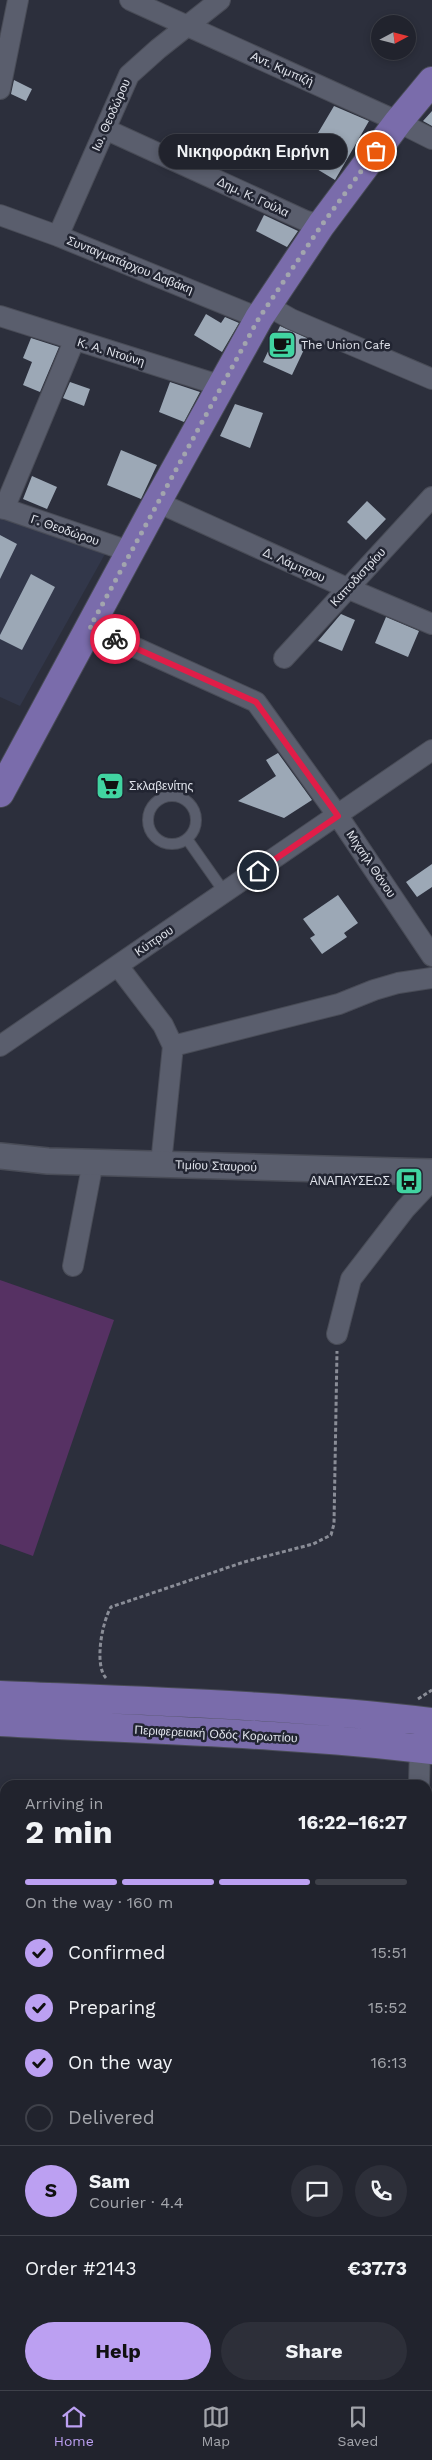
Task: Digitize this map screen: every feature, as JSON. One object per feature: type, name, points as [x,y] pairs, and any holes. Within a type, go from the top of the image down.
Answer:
[{"type":"main road","points":[[0,793],[157,502],[264,312],[321,226],[398,122],[432,81]]},
{"type":"main road","points":[[0,1695],[294,1709],[371,1714],[432,1722]]},
{"type":"main road","name":"Περιφερειακή Οδός Κορωπίου","points":[[0,1722],[242,1734],[426,1749]]},
{"type":"street","points":[[0,88],[18,0]]},
{"type":"street","name":"Αντ. Κιμπιζή","points":[[130,0],[432,139]]},
{"type":"street","name":"Ιω. Θεοδώρου","points":[[58,236],[129,75],[158,49],[220,0]]},
{"type":"street","name":"Δημ. Κ. Γούλα","points":[[105,129],[306,221],[321,226]]},
{"type":"street","name":"Συνταγματάρχου Δαβάκη","points":[[0,215],[264,312],[291,319],[432,379]]},
{"type":"street","name":"Κ. Α. Ντούνη","points":[[0,316],[222,386]]},
{"type":"street","points":[[2,508],[74,340]]},
{"type":"street","name":"Καποδιστρίου","points":[[284,658],[432,497]]},
{"type":"street","name":"Δ. Λάμπρου","points":[[157,502],[347,588],[432,624]]},
{"type":"street","name":"Γ. Θεοδώρου","points":[[2,508],[131,552]]},
{"type":"street","name":"Μιχαήλ Θάνου","points":[[90,627],[256,702],[338,816],[432,956]]},
{"type":"street","name":"Κύπρου","points":[[0,1046],[432,750]]},
{"type":"street","points":[[118,966],[163,1025],[173,1046],[161,1164]]},
{"type":"street","points":[[173,1046],[339,1004],[398,983],[432,978]]},
{"type":"street","name":"Τιμίου Σταυρού","points":[[0,1156],[93,1162],[432,1172]]},
{"type":"street","points":[[73,1266],[93,1162]]},
{"type":"street","points":[[337,1334],[351,1279],[405,1209],[432,1180]]},
{"type":"street","points":[[420,1780],[426,1749]]},
{"type":"lane","points":[[172,796],[188,802],[196,816],[193,833],[187,839],[173,845],[159,841],[153,836],[149,829],[148,814],[156,802],[172,796]]},
{"type":"lane","points":[[187,839],[225,893]]},
{"type":"path","points":[[110,1681],[104,1676],[100,1667],[107,1615],[112,1607],[244,1562],[313,1544],[331,1534],[334,1524],[337,1334]]},
{"type":"path","points":[[411,1701],[432,1690]]},
{"type":"shaded area","points":[[0,516],[105,554],[20,706],[0,697]]},
{"type":"shaded area","points":[[0,1280],[114,1320],[33,1556],[0,1544]]},
{"type":"building","points":[[14,80],[32,89],[26,101],[11,94]]},
{"type":"building","points":[[334,106],[369,121],[335,180],[302,160]]},
{"type":"building","points":[[432,111],[432,126],[423,121]]},
{"type":"building","points":[[264,215],[298,231],[287,247],[256,231]]},
{"type":"building","points":[[206,314],[221,323],[225,317],[239,323],[222,352],[194,335]]},
{"type":"building","points":[[280,326],[309,339],[292,375],[263,362]]},
{"type":"building","points":[[31,338],[59,347],[40,392],[23,385],[32,362],[23,358]]},
{"type":"building","points":[[70,382],[90,389],[84,406],[63,398]]},
{"type":"building","points":[[170,382],[200,392],[184,422],[159,412]]},
{"type":"building","points":[[235,404],[263,413],[250,448],[220,436]]},
{"type":"building","points":[[121,450],[157,465],[141,499],[107,485]]},
{"type":"building","points":[[32,476],[57,487],[47,509],[23,499]]},
{"type":"building","points":[[367,501],[386,519],[366,540],[347,522]]},
{"type":"building","points":[[0,535],[17,544],[0,579]]},
{"type":"building","points":[[31,574],[55,587],[22,650],[0,639],[0,635]]},
{"type":"building","points":[[341,614],[355,620],[342,651],[318,641]]},
{"type":"building","points":[[386,617],[419,631],[408,657],[375,643]]},
{"type":"building","points":[[278,753],[312,800],[284,818],[238,801],[276,776],[266,760]]},
{"type":"building","points":[[432,864],[432,887],[417,897],[406,882]]},
{"type":"building","points":[[338,895],[358,923],[344,933],[347,937],[322,954],[310,938],[315,935],[303,919]]},
{"type":"way so far","points":[[115,639],[90,627],[259,318],[321,226],[376,151]]},
{"type":"place","name":"Νικηφοράκη Ειρήνη","points":[[376,151]]},
{"type":"place","name":"The Union Cafe","points":[[282,345]]},
{"type":"place","name":"Σκλαβενίτης","points":[[110,786]]},
{"type":"place","name":"ΑΝΑΠΑΥΣΕΩΣ","points":[[409,1181]]},
{"type":"route","points":[[115,639],[256,702],[338,816],[258,871]]}]
